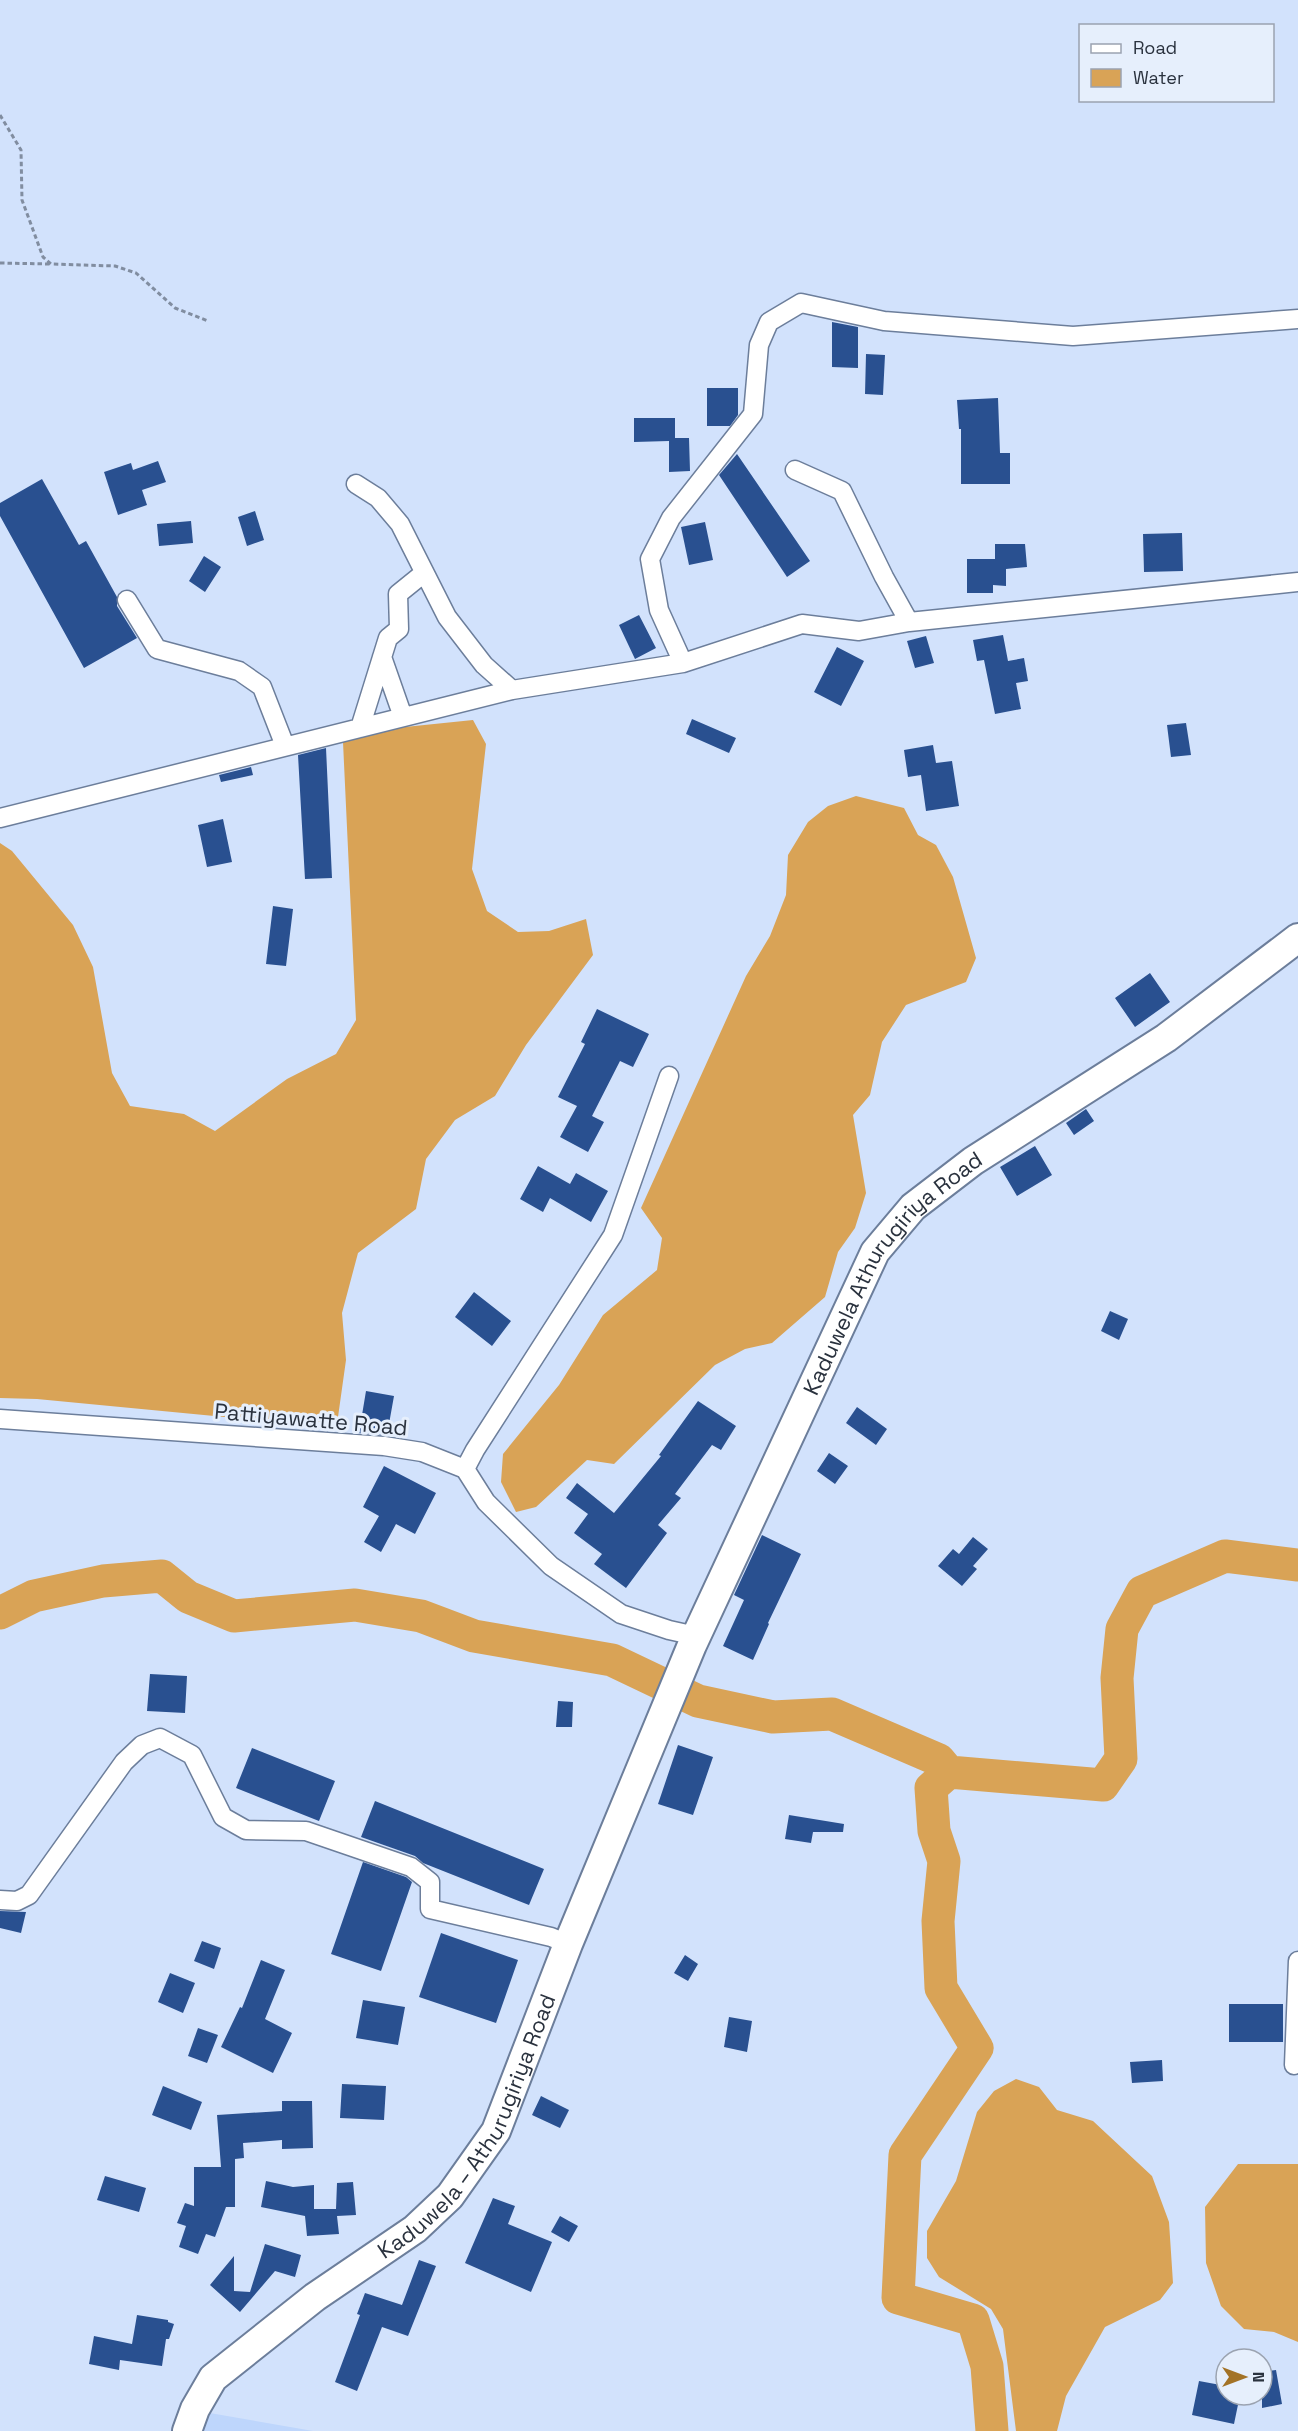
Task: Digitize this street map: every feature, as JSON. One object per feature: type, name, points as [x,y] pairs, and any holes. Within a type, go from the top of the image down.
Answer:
[{"type":"main road","name":"Kaduwela Athurugiriya Road","points":[[652,1747],[694,1641],[876,1252],[913,1207],[973,1161],[1166,1038],[1298,938]]},
{"type":"main road","name":"Kaduwela – Athurugiriya Road","points":[[187,2431],[195,2409],[213,2378],[315,2297],[415,2229],[450,2196],[496,2131],[568,1944],[652,1747]]},
{"type":"street","points":[[683,663],[659,610],[650,559],[671,518],[753,414],[759,345],[769,322],[801,303],[884,321],[1073,336],[1298,319]]},
{"type":"street","points":[[795,470],[842,491],[909,622]]},
{"type":"street","points":[[356,484],[378,498],[400,524],[447,617],[484,665],[512,690]]},
{"type":"street","points":[[360,728],[388,638],[399,628],[398,594],[424,573]]},
{"type":"street","points":[[0,818],[512,690],[683,663],[802,624],[859,631],[909,622],[1298,582]]},
{"type":"street","points":[[127,600],[157,649],[239,671],[262,687],[285,746]]},
{"type":"street","points":[[382,657],[403,717]]},
{"type":"street","points":[[669,1076],[613,1235],[465,1469],[486,1502],[551,1566],[621,1614],[694,1641]]},
{"type":"street","name":"Pattiyawatte Road","points":[[0,1419],[384,1446],[422,1452],[465,1469]]},
{"type":"street","points":[[0,1900],[16,1901],[29,1895],[124,1762],[142,1745],[160,1738],[192,1755],[223,1816],[246,1830],[306,1831],[411,1867],[430,1882],[430,1910],[551,1936],[568,1944]]},
{"type":"street","points":[[1294,2065],[1298,1962]]},
{"type":"path","points":[[0,115],[21,150],[21,200],[43,257],[51,264]]},
{"type":"path","points":[[0,263],[114,266],[136,273],[175,308],[208,321]]},
{"type":"shaded area","points":[[204,2412],[313,2431],[199,2431]]},
{"type":"water","points":[[473,720],[486,744],[472,869],[487,911],[518,932],[549,931],[586,919],[593,955],[526,1045],[495,1096],[455,1120],[426,1159],[416,1209],[358,1253],[342,1313],[346,1360],[338,1417],[307,1425],[37,1399],[0,1398],[0,843],[12,851],[73,925],[93,967],[112,1073],[130,1106],[184,1114],[215,1131],[287,1079],[336,1054],[356,1020],[343,742],[405,727]]},
{"type":"water","points":[[856,796],[904,808],[918,835],[936,845],[953,877],[976,958],[966,982],[906,1005],[882,1042],[870,1095],[853,1115],[866,1193],[855,1228],[838,1252],[825,1297],[772,1343],[745,1349],[715,1365],[614,1464],[587,1460],[536,1507],[516,1512],[501,1482],[503,1454],[559,1385],[603,1315],[657,1270],[662,1238],[641,1208],[746,976],[770,936],[786,895],[788,855],[808,822],[828,806]]},
{"type":"water","points":[[1016,2079],[1039,2087],[1057,2110],[1093,2121],[1152,2176],[1169,2222],[1173,2283],[1160,2300],[1105,2327],[1066,2396],[1057,2431],[1016,2431],[1003,2329],[991,2309],[939,2277],[927,2258],[927,2231],[956,2181],[977,2112],[994,2091]]},
{"type":"water","points":[[1238,2164],[1298,2164],[1298,2342],[1274,2332],[1244,2329],[1221,2306],[1206,2263],[1205,2207]]},
{"type":"building","points":[[832,322],[858,327],[858,368],[832,367]]},
{"type":"building","points":[[866,354],[885,355],[883,395],[865,394]]},
{"type":"building","points":[[707,388],[738,388],[738,415],[730,426],[707,426]]},
{"type":"building","points":[[998,398],[1000,453],[1010,453],[1010,484],[961,484],[961,429],[959,429],[957,400]]},
{"type":"building","points":[[634,418],[675,418],[675,438],[689,438],[690,471],[669,472],[669,441],[634,442]]},
{"type":"building","points":[[737,454],[810,561],[787,577],[719,475]]},
{"type":"building","points":[[158,461],[166,482],[142,490],[147,505],[118,515],[104,472],[131,463],[133,470]]},
{"type":"building","points":[[42,479],[79,545],[86,541],[117,597],[117,606],[137,638],[84,668],[0,516],[0,503]]},
{"type":"building","points":[[255,511],[264,540],[247,546],[238,517]]},
{"type":"building","points":[[191,521],[193,543],[159,546],[157,524]]},
{"type":"building","points":[[705,522],[713,560],[689,565],[681,527]]},
{"type":"building","points":[[1182,533],[1183,571],[1144,572],[1143,534]]},
{"type":"building","points":[[995,544],[1025,544],[1027,567],[1006,569],[1006,586],[993,585],[993,593],[967,593],[967,559],[995,559]]},
{"type":"building","points":[[204,556],[221,567],[205,592],[189,581]]},
{"type":"building","points":[[639,615],[656,648],[635,659],[619,625]]},
{"type":"building","points":[[1003,635],[1008,661],[1024,658],[1028,681],[1016,683],[1021,709],[995,714],[984,660],[977,661],[973,640]]},
{"type":"building","points":[[926,636],[934,663],[915,668],[907,641]]},
{"type":"building","points":[[837,647],[864,661],[841,706],[814,692]]},
{"type":"building","points":[[692,719],[736,738],[729,753],[686,734]]},
{"type":"building","points":[[1186,723],[1191,755],[1171,757],[1167,725]]},
{"type":"building","points":[[933,745],[936,763],[952,761],[959,806],[926,811],[921,775],[908,777],[904,750]]},
{"type":"building","points":[[326,748],[332,878],[305,879],[298,755]]},
{"type":"building","points":[[251,767],[253,775],[221,782],[219,775]]},
{"type":"building","points":[[223,819],[232,862],[207,867],[198,825]]},
{"type":"building","points":[[273,906],[293,909],[286,966],[266,964]]},
{"type":"building","points":[[1150,973],[1170,1002],[1135,1027],[1115,998]]},
{"type":"building","points":[[597,1009],[649,1034],[633,1067],[620,1061],[592,1116],[604,1122],[588,1152],[560,1137],[577,1106],[558,1097],[585,1044],[581,1042]]},
{"type":"building","points":[[1086,1109],[1094,1121],[1074,1135],[1066,1123]]},
{"type":"building","points":[[1035,1146],[1052,1175],[1017,1196],[1000,1167]]},
{"type":"building","points":[[538,1166],[570,1184],[576,1173],[608,1191],[591,1222],[550,1198],[543,1212],[520,1199]]},
{"type":"building","points":[[474,1292],[511,1321],[492,1346],[455,1317]]},
{"type":"building","points":[[1110,1311],[1128,1319],[1119,1340],[1101,1331]]},
{"type":"building","points":[[366,1391],[394,1396],[387,1435],[359,1433]]},
{"type":"building","points":[[698,1401],[736,1426],[721,1450],[712,1445],[675,1494],[681,1498],[658,1525],[667,1533],[626,1588],[594,1564],[602,1554],[574,1533],[588,1514],[566,1498],[577,1483],[614,1513],[661,1456],[659,1455]]},
{"type":"building","points":[[857,1407],[887,1429],[876,1445],[846,1423]]},
{"type":"building","points":[[829,1453],[848,1466],[835,1484],[817,1471]]},
{"type":"building","points":[[384,1466],[436,1493],[415,1534],[396,1524],[381,1552],[364,1542],[379,1516],[363,1507]]},
{"type":"building","points":[[762,1535],[801,1554],[753,1660],[723,1646],[744,1600],[734,1595]]},
{"type":"building","points":[[973,1537],[988,1549],[973,1566],[977,1569],[962,1586],[938,1566],[953,1549],[959,1554]]},
{"type":"building","points":[[150,1674],[187,1676],[185,1713],[147,1711]]},
{"type":"building","points":[[558,1701],[573,1702],[572,1727],[556,1727]]},
{"type":"building","points":[[678,1745],[713,1757],[693,1815],[658,1804]]},
{"type":"building","points":[[252,1748],[335,1781],[319,1821],[236,1788]]},
{"type":"building","points":[[375,1801],[544,1869],[529,1905],[423,1863],[415,1856],[361,1837]]},
{"type":"building","points":[[789,1815],[844,1824],[843,1832],[813,1832],[811,1843],[785,1839]]},
{"type":"building","points":[[363,1862],[406,1877],[412,1882],[381,1971],[331,1954]]},
{"type":"building","points":[[0,1911],[26,1912],[21,1933],[0,1928]]},
{"type":"building","points":[[441,1933],[518,1960],[496,2023],[419,1997]]},
{"type":"building","points":[[202,1941],[221,1948],[214,1969],[194,1961]]},
{"type":"building","points":[[685,1955],[698,1964],[688,1981],[674,1973]]},
{"type":"building","points":[[261,1960],[285,1970],[265,2019],[292,2033],[273,2073],[221,2047],[240,2007],[242,2008]]},
{"type":"building","points":[[170,1973],[195,1983],[183,2013],[158,2002]]},
{"type":"building","points":[[363,2000],[405,2007],[398,2045],[356,2038]]},
{"type":"building","points":[[1229,2004],[1283,2004],[1283,2042],[1229,2042]]},
{"type":"building","points":[[729,2017],[752,2021],[747,2052],[724,2047]]},
{"type":"building","points":[[198,2028],[218,2035],[207,2063],[188,2056]]},
{"type":"building","points":[[1162,2060],[1163,2081],[1132,2083],[1130,2062]]},
{"type":"building","points":[[342,2084],[386,2086],[384,2120],[340,2118]]},
{"type":"building","points":[[163,2086],[202,2102],[191,2130],[152,2115]]},
{"type":"building","points":[[541,2096],[569,2110],[560,2128],[532,2115]]},
{"type":"building","points":[[282,2101],[312,2101],[313,2148],[282,2149],[282,2140],[243,2143],[244,2158],[235,2159],[235,2207],[226,2207],[215,2237],[206,2234],[198,2254],[179,2247],[186,2226],[177,2223],[185,2203],[194,2206],[194,2167],[221,2167],[217,2115],[282,2111]]},
{"type":"building","points":[[105,2176],[146,2188],[139,2212],[97,2200]]},
{"type":"building","points":[[266,2181],[293,2187],[314,2185],[314,2209],[336,2209],[337,2183],[353,2182],[356,2215],[337,2216],[339,2234],[307,2236],[305,2216],[261,2207]]},
{"type":"building","points":[[493,2198],[515,2206],[508,2224],[552,2242],[531,2292],[465,2263]]},
{"type":"building","points":[[560,2216],[578,2226],[569,2242],[551,2232]]},
{"type":"building","points":[[265,2244],[301,2255],[295,2277],[275,2271],[240,2312],[210,2285],[234,2256],[234,2291],[250,2292]]},
{"type":"building","points":[[419,2260],[436,2266],[408,2336],[382,2327],[357,2391],[335,2382],[360,2315],[357,2314],[365,2293],[402,2305]]},
{"type":"building","points":[[137,2315],[168,2320],[174,2324],[169,2339],[166,2339],[162,2366],[120,2360],[119,2370],[89,2364],[94,2336],[132,2344]]},
{"type":"building","points":[[1274,2370],[1276,2370],[1282,2404],[1274,2406]]},
{"type":"building","points":[[1199,2381],[1214,2384],[1214,2407],[1238,2407],[1234,2424],[1192,2415]]},
{"type":"waterway","points":[[992,2431],[987,2366],[973,2320],[898,2298],[905,2155],[977,2048],[941,1988],[938,1921],[944,1861],[934,1831],[931,1788],[949,1772],[1103,1785],[1121,1759],[1117,1678],[1122,1629],[1142,1592],[1225,1556],[1298,1565]]},
{"type":"waterway","points":[[0,1613],[34,1596],[103,1581],[162,1576],[188,1597],[234,1616],[355,1605],[421,1616],[474,1636],[612,1660],[698,1701],[773,1717],[832,1714],[939,1760],[949,1772]]}]
